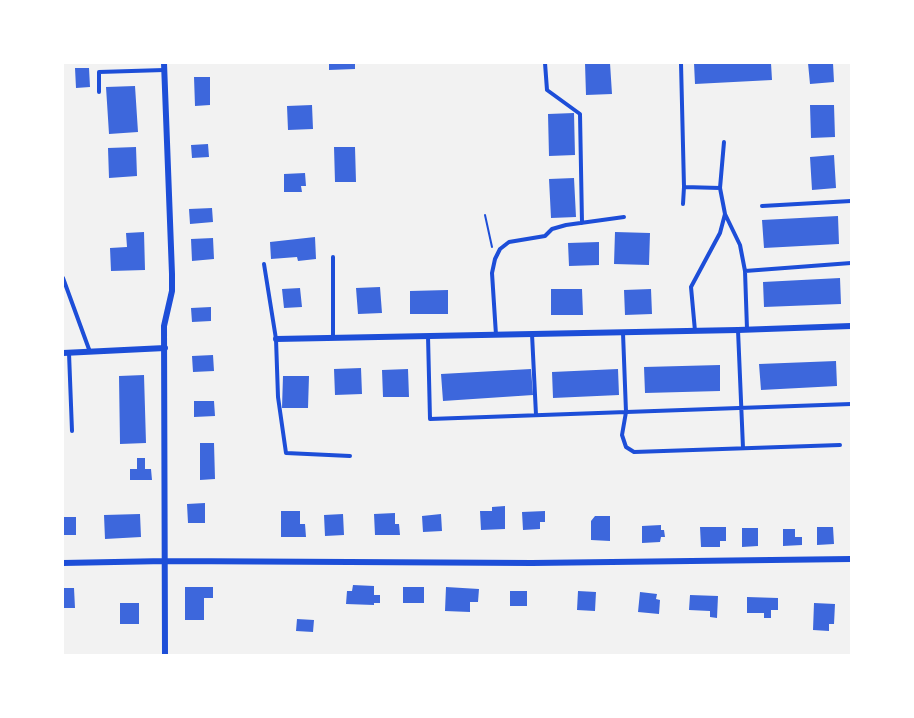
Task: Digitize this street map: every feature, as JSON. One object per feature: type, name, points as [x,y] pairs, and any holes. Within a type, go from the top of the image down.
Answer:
[{"type":"street","points":[[164,66],[172,274],[172,291],[164,326],[165,655]]},
{"type":"street","points":[[276,339],[623,333],[851,326]]},
{"type":"street","points":[[66,353],[165,348]]},
{"type":"street","points":[[63,562],[532,563],[851,559]]},
{"type":"lane","points":[[545,63],[547,90],[580,114],[582,223]]},
{"type":"lane","points":[[681,63],[683,204]]},
{"type":"lane","points":[[99,92],[99,72],[164,66]]},
{"type":"lane","points":[[724,142],[720,188],[725,214],[740,245],[745,271],[747,330]]},
{"type":"lane","points":[[684,187],[720,188]]},
{"type":"lane","points":[[762,206],[851,201]]},
{"type":"lane","points":[[695,331],[692,287],[720,233],[725,214]]},
{"type":"lane","points":[[495,335],[492,273],[500,249],[509,242],[545,236],[552,230],[624,217]]},
{"type":"lane","points":[[333,257],[333,338]]},
{"type":"lane","points":[[745,271],[851,263]]},
{"type":"lane","points":[[264,264],[276,339],[278,397],[285,453],[350,456]]},
{"type":"lane","points":[[63,278],[90,352]]},
{"type":"lane","points":[[738,330],[743,448]]},
{"type":"lane","points":[[623,333],[626,412],[622,435],[626,447],[634,452],[840,446]]},
{"type":"lane","points":[[532,334],[536,415]]},
{"type":"lane","points":[[428,336],[430,419],[851,404]]},
{"type":"lane","points":[[66,353],[72,431]]},
{"type":"path","points":[[485,215],[495,259]]},
{"type":"building","points":[[329,63],[355,63],[355,69],[329,70]]},
{"type":"building","points":[[585,63],[610,63],[612,94],[586,95]]},
{"type":"building","points":[[694,63],[771,63],[772,80],[695,84]]},
{"type":"building","points":[[808,63],[833,63],[834,82],[810,84]]},
{"type":"building","points":[[75,68],[89,68],[90,87],[76,88]]},
{"type":"building","points":[[194,77],[210,77],[210,105],[195,106]]},
{"type":"building","points":[[135,86],[138,132],[109,134],[106,87]]},
{"type":"building","points":[[312,105],[313,129],[288,130],[287,106]]},
{"type":"building","points":[[810,105],[834,105],[835,137],[811,138]]},
{"type":"building","points":[[574,113],[575,155],[549,156],[548,114]]},
{"type":"building","points":[[208,144],[209,157],[192,158],[191,145]]},
{"type":"building","points":[[136,147],[137,176],[109,178],[108,148]]},
{"type":"building","points":[[334,147],[355,147],[356,182],[335,182]]},
{"type":"building","points":[[834,155],[836,188],[812,190],[810,157]]},
{"type":"building","points":[[305,173],[306,186],[301,186],[302,192],[284,192],[284,174]]},
{"type":"building","points":[[574,178],[576,217],[551,218],[549,179]]},
{"type":"building","points":[[212,208],[213,222],[190,224],[189,209]]},
{"type":"building","points":[[838,216],[839,244],[764,248],[762,220]]},
{"type":"building","points":[[144,232],[145,270],[111,271],[110,248],[127,247],[126,233]]},
{"type":"building","points":[[615,232],[650,233],[649,265],[614,264]]},
{"type":"building","points":[[315,237],[316,259],[298,261],[297,257],[271,259],[270,242]]},
{"type":"building","points":[[213,238],[214,259],[192,261],[191,239]]},
{"type":"building","points":[[599,242],[599,265],[569,266],[568,243]]},
{"type":"building","points":[[840,278],[841,304],[764,307],[763,282]]},
{"type":"building","points":[[380,287],[382,313],[358,314],[356,288]]},
{"type":"building","points":[[300,288],[302,307],[284,308],[282,289]]},
{"type":"building","points":[[551,289],[582,289],[583,315],[551,315]]},
{"type":"building","points":[[651,289],[652,314],[625,315],[624,290]]},
{"type":"building","points":[[448,290],[448,314],[410,314],[410,291]]},
{"type":"building","points":[[211,307],[211,321],[192,322],[191,308]]},
{"type":"building","points":[[213,355],[214,371],[193,372],[192,356]]},
{"type":"building","points":[[836,361],[837,386],[761,390],[759,364]]},
{"type":"building","points":[[720,365],[720,391],[645,393],[644,367]]},
{"type":"building","points":[[361,368],[362,394],[335,395],[334,369]]},
{"type":"building","points":[[408,369],[409,397],[383,397],[382,370]]},
{"type":"building","points":[[531,369],[533,395],[443,401],[441,374]]},
{"type":"building","points":[[618,369],[619,395],[553,398],[552,372]]},
{"type":"building","points":[[144,375],[146,443],[120,444],[119,376]]},
{"type":"building","points":[[283,376],[309,376],[308,408],[282,408]]},
{"type":"building","points":[[194,401],[214,401],[215,416],[194,417]]},
{"type":"building","points":[[200,443],[214,443],[215,479],[200,480]]},
{"type":"building","points":[[137,458],[145,458],[145,469],[151,469],[152,480],[130,480],[130,469],[137,469]]},
{"type":"building","points":[[205,503],[205,523],[188,523],[187,504]]},
{"type":"building","points":[[505,506],[505,529],[481,530],[480,511],[492,511],[492,507]]},
{"type":"building","points":[[281,511],[300,511],[300,524],[305,524],[306,537],[281,537]]},
{"type":"building","points":[[545,511],[545,522],[540,522],[540,529],[523,530],[522,512]]},
{"type":"building","points":[[395,513],[395,524],[399,524],[400,535],[375,535],[374,514]]},
{"type":"building","points":[[140,514],[141,537],[105,539],[104,515]]},
{"type":"building","points":[[343,514],[344,535],[325,536],[324,515]]},
{"type":"building","points":[[441,514],[442,531],[423,532],[422,516]]},
{"type":"building","points":[[595,516],[610,516],[610,541],[591,540],[591,521]]},
{"type":"building","points":[[63,517],[76,517],[76,535],[63,535]]},
{"type":"building","points":[[661,525],[665,537],[661,537],[660,542],[642,543],[642,526]]},
{"type":"building","points":[[700,527],[726,527],[726,541],[720,541],[720,547],[701,547]]},
{"type":"building","points":[[817,527],[833,527],[834,544],[817,545]]},
{"type":"building","points":[[742,528],[758,528],[758,546],[742,547]]},
{"type":"building","points":[[783,529],[795,529],[795,537],[802,537],[802,545],[783,546]]},
{"type":"building","points":[[353,585],[374,586],[374,595],[380,595],[380,603],[374,603],[374,605],[346,604],[347,591],[352,591]]},
{"type":"building","points":[[185,587],[213,587],[213,598],[204,598],[204,620],[185,620]]},
{"type":"building","points":[[403,587],[424,587],[424,603],[403,603]]},
{"type":"building","points":[[446,587],[479,589],[478,602],[470,602],[470,612],[445,611]]},
{"type":"building","points":[[63,588],[74,588],[75,608],[63,608]]},
{"type":"building","points":[[510,591],[527,591],[527,606],[510,606]]},
{"type":"building","points":[[578,591],[596,592],[595,611],[577,610]]},
{"type":"building","points":[[640,592],[657,594],[656,599],[660,600],[659,614],[638,612]]},
{"type":"building","points":[[690,595],[718,596],[717,618],[710,617],[710,611],[689,610]]},
{"type":"building","points":[[747,597],[778,598],[778,610],[771,610],[771,618],[764,618],[764,613],[747,613]]},
{"type":"building","points":[[120,603],[139,603],[139,624],[120,624]]},
{"type":"building","points":[[814,603],[835,604],[834,624],[829,624],[829,631],[813,630]]},
{"type":"building","points":[[297,619],[314,620],[313,632],[296,631]]}]
